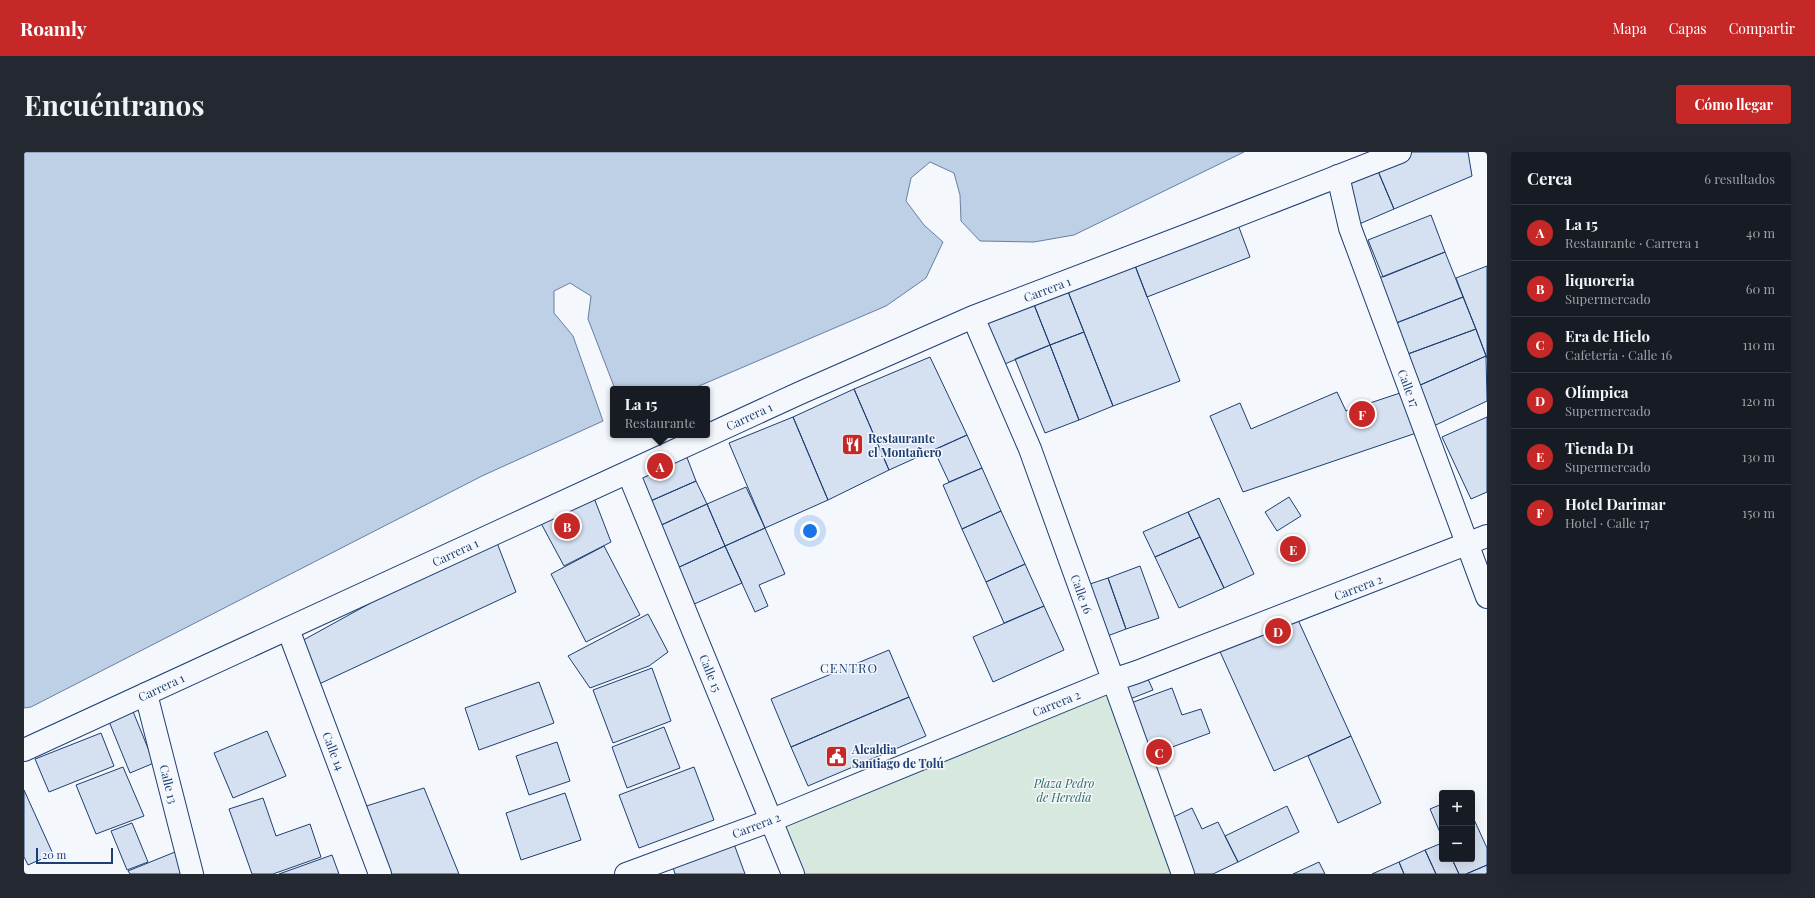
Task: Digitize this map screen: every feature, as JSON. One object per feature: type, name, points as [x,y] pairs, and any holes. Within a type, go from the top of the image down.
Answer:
[{"type":"street","name":"Carrera 1","points":[[710,434],[973,317],[1400,152]]},
{"type":"street","name":"Calle 17","points":[[1338,176],[1350,228],[1487,597]]},
{"type":"street","name":"Calle 16","points":[[973,317],[1030,449],[1183,874]]},
{"type":"street","name":"Carrera 1","points":[[24,750],[702,438]]},
{"type":"street","name":"Calle 15","points":[[628,472],[793,874]]},
{"type":"street","name":"Carrera 2","points":[[626,874],[772,820],[1112,680],[1145,670],[1487,536]]},
{"type":"street","name":"Calle 14","points":[[288,629],[380,874]]},
{"type":"street","name":"Calle 13","points":[[146,694],[192,874]]},
{"type":"green space","name":"Plaza Pedro de Heredia","points":[[1113,680],[1183,874],[793,874],[772,820]]},
{"type":"water","points":[[24,152],[1244,152],[1074,235],[1034,242],[980,241],[961,221],[960,195],[954,173],[930,162],[911,178],[906,201],[924,225],[943,242],[926,278],[886,306],[699,386],[614,386],[588,319],[591,296],[570,283],[554,291],[554,313],[573,336],[603,421],[482,476],[31,707],[24,708]]},
{"type":"building","points":[[1404,152],[1468,152],[1472,176],[1394,209],[1375,164]]},
{"type":"building","points":[[1375,164],[1394,209],[1350,228],[1338,176]]},
{"type":"building","points":[[1431,215],[1445,252],[1383,277],[1368,240]]},
{"type":"building","points":[[1237,222],[1250,257],[1147,297],[1134,263]]},
{"type":"building","points":[[1445,252],[1463,297],[1386,327],[1369,282]]},
{"type":"building","points":[[1134,263],[1180,381],[1113,406],[1067,289]]},
{"type":"building","points":[[1487,266],[1487,358],[1456,278]]},
{"type":"building","points":[[1067,289],[1084,332],[1050,345],[1033,302]]},
{"type":"building","points":[[1463,297],[1476,329],[1397,358],[1386,327]]},
{"type":"building","points":[[1033,302],[1050,345],[1000,366],[981,324]]},
{"type":"building","points":[[1476,329],[1486,356],[1409,390],[1397,358]]},
{"type":"building","points":[[1084,332],[1113,406],[1079,420],[1050,345]]},
{"type":"building","points":[[1050,345],[1079,420],[1045,433],[1015,359]]},
{"type":"building","points":[[1486,356],[1487,401],[1425,430],[1409,390]]},
{"type":"building","points":[[930,357],[967,435],[889,470],[854,389]]},
{"type":"building","points":[[854,389],[889,470],[828,500],[793,417]]},
{"type":"building","points":[[1409,390],[1425,430],[1243,492],[1210,416],[1240,403],[1251,429],[1337,392],[1346,411]]},
{"type":"building","points":[[793,417],[828,500],[765,528],[729,443]]},
{"type":"building","points":[[1487,417],[1487,492],[1471,499],[1442,437]]},
{"type":"building","points":[[967,435],[982,468],[949,482],[934,450]]},
{"type":"building","points":[[686,455],[696,481],[646,503],[637,474]]},
{"type":"building","points":[[982,468],[1001,511],[962,529],[943,485]]},
{"type":"building","points":[[696,481],[707,504],[657,527],[646,503]]},
{"type":"building","points":[[746,487],[765,528],[725,546],[707,504]]},
{"type":"building","points":[[591,490],[611,542],[564,566],[536,514]]},
{"type":"building","points":[[1289,497],[1301,516],[1277,531],[1265,512]]},
{"type":"building","points":[[1219,498],[1254,574],[1224,588],[1188,512]]},
{"type":"building","points":[[707,504],[725,546],[675,569],[657,527]]},
{"type":"building","points":[[1001,511],[1025,564],[986,582],[962,529]]},
{"type":"building","points":[[1188,512],[1200,537],[1155,557],[1143,532]]},
{"type":"building","points":[[765,528],[785,574],[759,585],[768,606],[755,612],[725,546]]},
{"type":"building","points":[[494,535],[516,592],[317,685],[298,643]]},
{"type":"building","points":[[1200,537],[1224,588],[1179,608],[1155,557]]},
{"type":"building","points":[[604,546],[640,615],[586,642],[551,574]]},
{"type":"building","points":[[725,546],[742,583],[692,605],[675,569]]},
{"type":"building","points":[[1025,564],[1044,606],[1004,623],[986,582]]},
{"type":"building","points":[[1140,566],[1159,618],[1126,629],[1108,578]]},
{"type":"building","points":[[1108,578],[1126,629],[1105,637],[1087,585]]},
{"type":"building","points":[[1044,606],[1064,650],[993,682],[973,637]]},
{"type":"building","points":[[1294,611],[1351,736],[1274,771],[1217,645]]},
{"type":"building","points":[[648,614],[668,652],[649,666],[590,688],[568,656]]},
{"type":"building","points":[[889,650],[909,697],[791,747],[771,699]]},
{"type":"building","points":[[652,668],[671,721],[613,743],[593,690]]},
{"type":"building","points":[[1147,677],[1153,690],[1130,699],[1125,686]]},
{"type":"building","points":[[539,682],[554,723],[479,750],[465,708]]},
{"type":"building","points":[[1172,688],[1182,715],[1201,709],[1210,733],[1148,756],[1128,704]]},
{"type":"building","points":[[909,697],[926,736],[808,786],[791,747]]},
{"type":"building","points":[[132,709],[154,763],[130,773],[108,719]]},
{"type":"building","points":[[664,727],[680,768],[627,788],[612,747]]},
{"type":"building","points":[[267,731],[286,776],[233,798],[214,753]]},
{"type":"building","points":[[101,733],[114,766],[49,792],[35,759]]},
{"type":"building","points":[[1351,736],[1381,803],[1338,823],[1308,756]]},
{"type":"building","points":[[557,742],[570,781],[529,795],[516,756]]},
{"type":"building","points":[[123,767],[144,816],[96,834],[76,785]]},
{"type":"building","points":[[694,767],[714,820],[639,848],[619,795]]},
{"type":"building","points":[[424,788],[459,874],[384,874],[360,808]]},
{"type":"building","points":[[24,790],[53,854],[28,865],[24,857]]},
{"type":"building","points":[[565,793],[581,840],[521,860],[506,813]]},
{"type":"building","points":[[263,798],[276,836],[310,824],[321,857],[273,874],[252,874],[229,809]]},
{"type":"building","points":[[1439,805],[1439,830],[1430,809]]},
{"type":"building","points":[[1287,806],[1299,832],[1238,862],[1225,836]]},
{"type":"building","points":[[1192,808],[1202,829],[1218,822],[1238,862],[1213,874],[1181,874],[1157,825]]},
{"type":"building","points":[[1475,822],[1487,848],[1487,865],[1466,874],[1459,874],[1453,862],[1475,862]]},
{"type":"building","points":[[132,823],[148,862],[127,870],[111,831]]},
{"type":"building","points":[[734,844],[745,874],[675,874],[672,864]]},
{"type":"building","points":[[1439,844],[1439,862],[1453,862],[1459,874],[1436,874],[1425,850]]},
{"type":"building","points":[[1425,850],[1436,874],[1404,874],[1399,862]]},
{"type":"building","points":[[175,852],[184,874],[130,874],[128,871]]},
{"type":"building","points":[[332,855],[339,874],[279,874]]},
{"type":"building","points":[[1319,862],[1325,874],[1293,874]]},
{"type":"building","points":[[1399,862],[1404,874],[1372,874]]},
{"type":"building","points":[[1487,865],[1487,874],[1466,874]]},
{"type":"place","name":"Hotel Darimar","points":[[1362,414]]},
{"type":"place","name":"Restaurante el Montañero","points":[[852,445]]},
{"type":"place","name":"La 15","points":[[660,466]]},
{"type":"place","name":"liquoreria","points":[[567,526]]},
{"type":"place","name":"Tienda D1","points":[[1293,549]]},
{"type":"place","name":"Olímpica","points":[[1278,631]]},
{"type":"place","name":"Era de Hielo","points":[[1159,752]]},
{"type":"place","name":"Alcaldia Santiago de Tolú","points":[[837,756]]},
{"type":"district","name":"CENTRO","points":[[849,667]]}]
